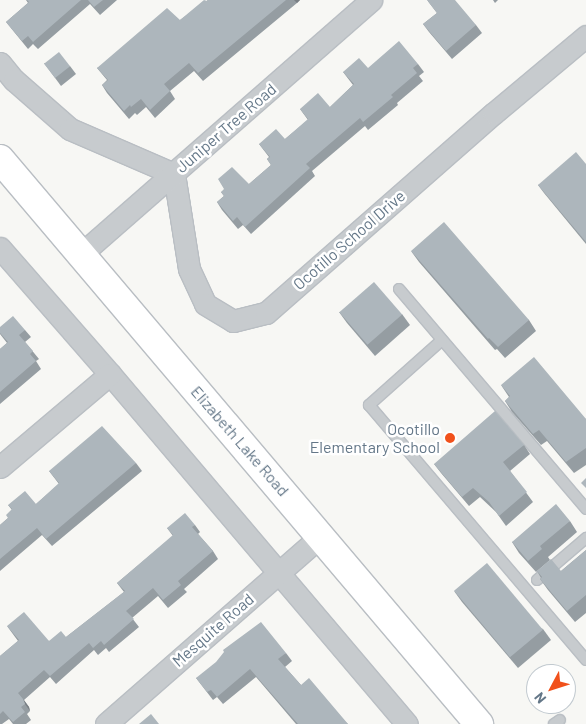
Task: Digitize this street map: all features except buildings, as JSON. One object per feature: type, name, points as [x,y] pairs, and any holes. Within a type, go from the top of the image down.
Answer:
[{"type":"main road","name":"Elizabeth Lake Road","points":[[0,159],[479,724]]},
{"type":"street","name":"Juniper Tree Road","points":[[80,255],[371,0]]},
{"type":"street","name":"Ocotillo School Drive","points":[[174,174],[189,269],[205,304],[233,321],[266,313],[494,113],[586,36]]},
{"type":"street","points":[[0,63],[14,80],[70,129],[174,174]]},
{"type":"street","points":[[0,248],[110,374],[277,574],[407,724]]},
{"type":"street","points":[[0,467],[110,374]]},
{"type":"street","name":"Mesquite Road","points":[[106,724],[320,536]]},
{"type":"lane","points":[[399,289],[586,509]]},
{"type":"lane","points":[[442,340],[369,405],[586,660]]},
{"type":"lane","points":[[537,580],[586,538]]},
{"type":"place","name":"Ocotillo Elementary School","points":[[450,438]]}]
